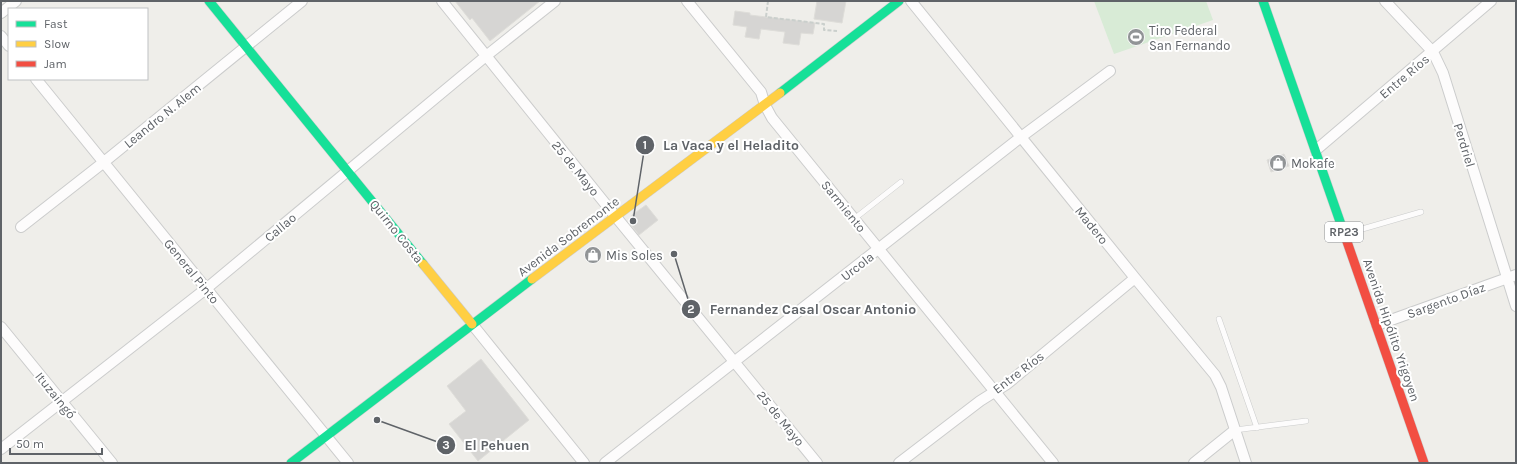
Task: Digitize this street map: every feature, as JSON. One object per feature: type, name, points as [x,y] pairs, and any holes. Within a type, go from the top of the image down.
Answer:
[{"type":"main road","name":"Quirno Costa","points":[[209,1],[472,324]]},
{"type":"main road","name":"Avenida Sobremonte","points":[[291,463],[472,324],[616,218],[765,105],[899,1]]},
{"type":"main road","name":"Avenida Hipólito Yrigoyen","points":[[1263,1],[1424,463]]},
{"type":"street","points":[[1,13],[16,1]]},
{"type":"street","name":"Leandro N. Alem","points":[[21,227],[104,162],[302,1]]},
{"type":"street","name":"25 de Mayo","points":[[442,1],[616,218],[817,463]]},
{"type":"street","name":"Callao","points":[[1,449],[206,288],[486,56],[555,1]]},
{"type":"street","name":"Sarmiento","points":[[687,1],[761,92],[765,105],[772,118],[1053,463]]},
{"type":"street","name":"Madero","points":[[911,1],[1215,375],[1222,387],[1246,463]]},
{"type":"street","name":"Perdriel","points":[[1384,1],[1432,52],[1443,73],[1511,277],[1516,306]]},
{"type":"street","name":"Entre Ríos","points":[[1316,150],[1491,1]]},
{"type":"street","points":[[1,36],[8,45]]},
{"type":"street","name":"Urcola","points":[[606,463],[878,248],[1021,137],[1110,71]]},
{"type":"street","name":"General Pinto","points":[[37,80],[348,463]]},
{"type":"street","name":"Sargento Díaz","points":[[1377,325],[1511,277]]},
{"type":"street","name":"Entre Ríos","points":[[899,463],[980,400],[1007,384],[1135,278]]},
{"type":"street","name":"Quirno Costa","points":[[472,324],[584,463]]},
{"type":"street","name":"Ituzaingó","points":[[1,327],[112,463]]},
{"type":"street","points":[[1194,463],[1236,430]]},
{"type":"lane","points":[[854,219],[901,182]]},
{"type":"lane","points":[[1345,234],[1421,212]]},
{"type":"lane","points":[[1219,319],[1257,428]]},
{"type":"lane","points":[[1236,430],[1306,421]]},
{"type":"path","points":[[768,1],[766,17],[824,24],[824,30],[856,33]]},
{"type":"green space","name":"Tiro Federal San Fernando","points":[[1094,1],[1206,1],[1213,20],[1114,54]]},
{"type":"building","points":[[455,1],[540,1],[490,41],[472,18],[470,20]]},
{"type":"building","points":[[817,1],[846,1],[842,23],[814,19]]},
{"type":"building","points":[[735,11],[750,13],[750,15],[815,23],[813,34],[801,33],[799,45],[783,43],[785,32],[761,29],[759,39],[745,37],[747,27],[733,25]]},
{"type":"building","name":"Mokafe","points":[[1284,154],[1289,166],[1271,172],[1267,160]]},
{"type":"building","points":[[646,205],[658,220],[639,235],[631,225],[632,215]]},
{"type":"building","name":"Mis Soles","points":[[593,247],[601,257],[593,263],[585,253]]},
{"type":"building","points":[[481,359],[529,420],[478,461],[449,424],[466,411],[447,386]]},
{"type":"traffic: fast","points":[[209,1],[423,264]]},
{"type":"traffic: fast","points":[[780,93],[899,1]]},
{"type":"traffic: fast","points":[[1263,1],[1344,233]]},
{"type":"traffic: fast","points":[[291,463],[532,279]]},
{"type":"traffic: slow","points":[[532,279],[780,93]]},
{"type":"traffic: slow","points":[[423,264],[472,324]]},
{"type":"traffic: jam","points":[[1344,233],[1424,463]]},
{"type":"place","name":"Tiro Federal San Fernando","points":[[1136,37]]},
{"type":"place","name":"Mokafe","points":[[1278,163]]},
{"type":"place","name":"La Vaca y el Heladito","points":[[633,221]]},
{"type":"place","name":"Fernandez Casal Oscar Antonio","points":[[674,254]]},
{"type":"place","name":"Mis Soles","points":[[593,255]]},
{"type":"place","name":"El Pehuen","points":[[377,420]]}]
